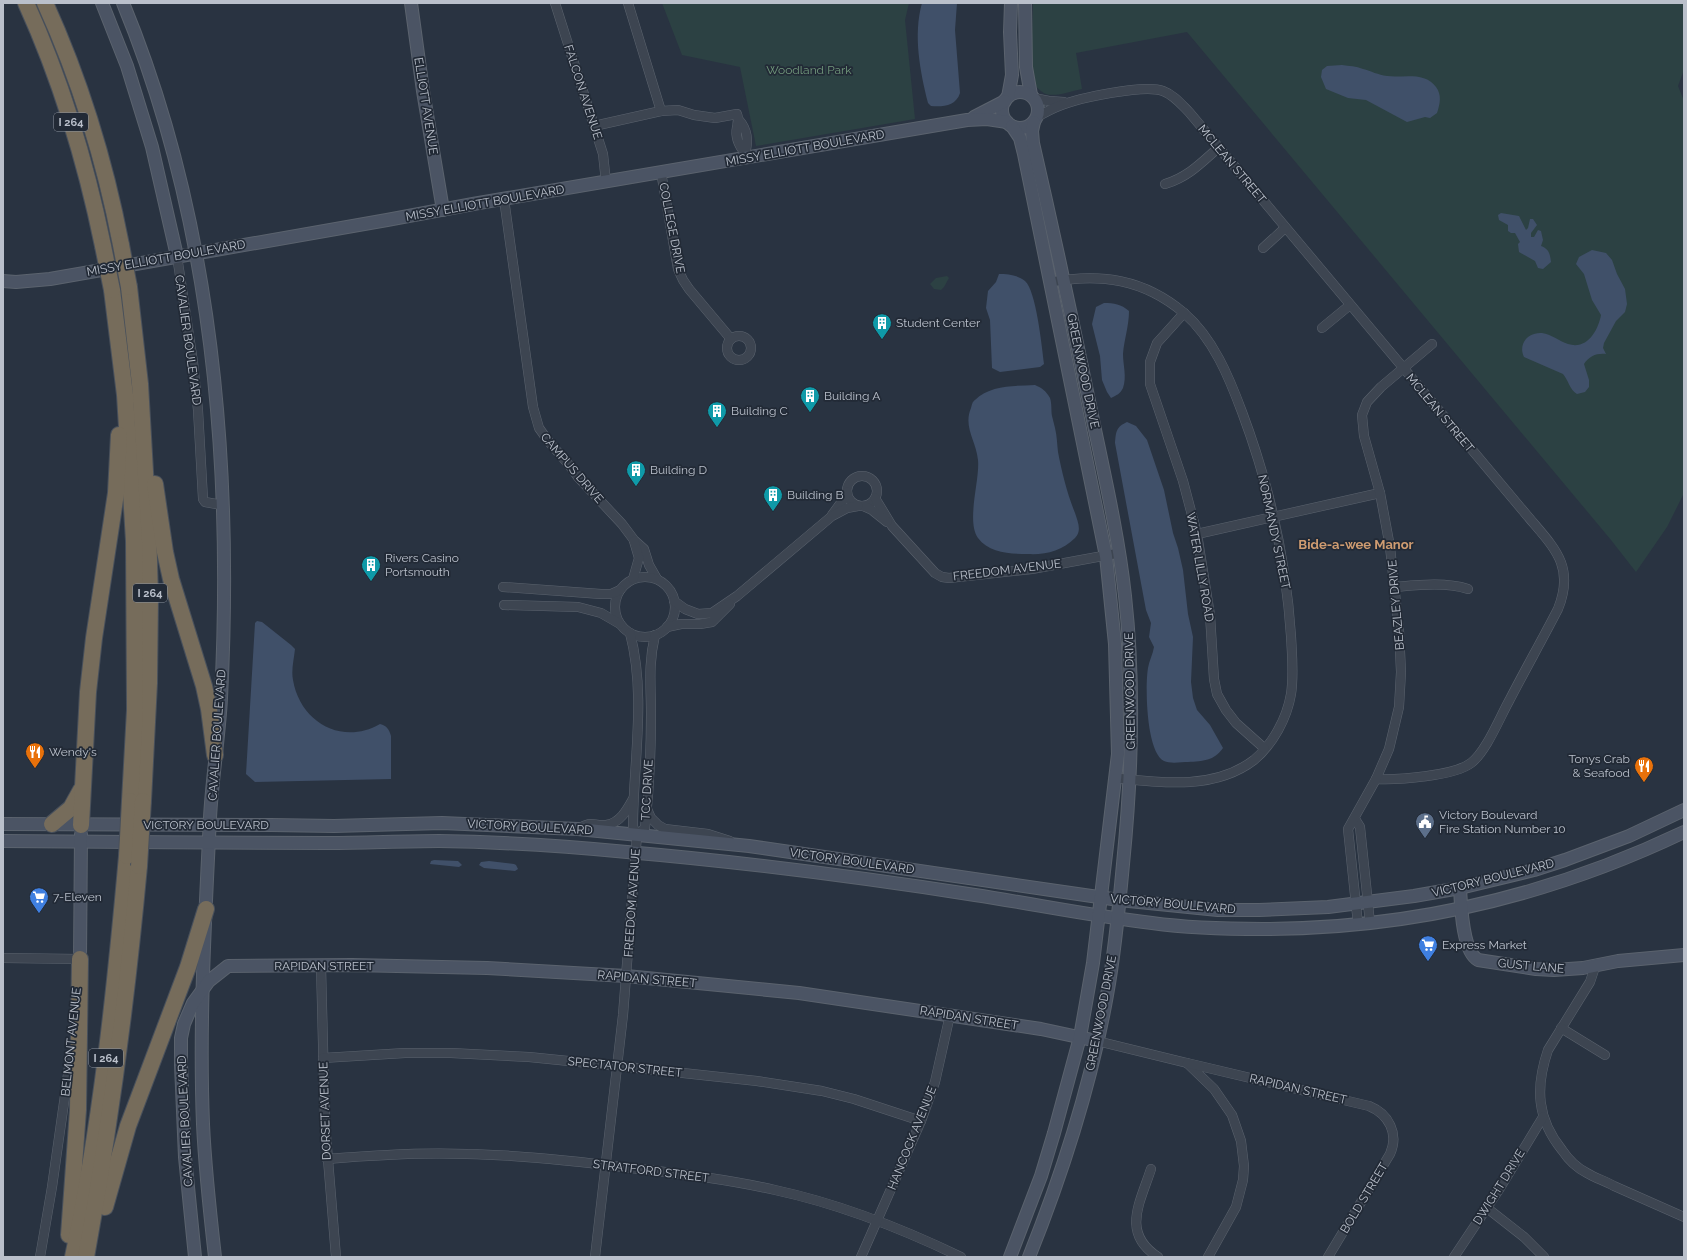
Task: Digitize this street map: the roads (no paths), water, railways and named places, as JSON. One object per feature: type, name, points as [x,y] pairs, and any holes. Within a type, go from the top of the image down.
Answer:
[{"type":"highway","name":"I 264","points":[[26,3],[53,70],[74,131],[97,215],[112,290],[130,464],[134,541],[136,801]]},
{"type":"highway","name":"I 264","points":[[45,3],[64,50],[93,131],[108,185],[121,245],[128,287],[140,384],[148,524],[150,598],[149,683],[136,801],[130,957],[116,1079],[86,1257]]},
{"type":"highway","points":[[81,824],[85,731],[94,638],[116,493],[119,427],[118,337]]},
{"type":"highway","points":[[140,384],[165,552],[171,579],[207,698],[213,732],[215,755]]},
{"type":"highway","points":[[52,824],[66,814],[71,808],[82,786]]},
{"type":"highway","name":"I 264","points":[[73,1257],[82,1215],[97,1125],[133,861]]},
{"type":"highway","points":[[94,1257],[107,1199],[128,1126],[188,967],[206,909]]},
{"type":"highway","points":[[68,1257],[78,1110],[80,959]]},
{"type":"street","name":"CAVALIER BOULEVARD","points":[[102,3],[127,66],[148,132],[162,185],[177,256],[193,362],[198,410],[202,499],[206,502],[222,505]]},
{"type":"street","name":"CAVALIER BOULEVARD","points":[[123,3],[150,73],[165,121],[186,208],[195,253],[212,361],[219,430],[224,596],[221,699],[210,825],[203,990],[203,1125],[208,1197],[215,1257]]},
{"type":"street","name":"ELLIOTT AVENUE","points":[[410,3],[443,210]]},
{"type":"street","name":"FALCON AVENUE","points":[[555,3],[603,154],[606,182]]},
{"type":"street","points":[[628,3],[661,111]]},
{"type":"street","points":[[1011,3],[1010,32],[1012,75],[1003,105],[1002,114],[1009,124],[1024,128],[1036,119],[1038,106],[1032,97],[1026,67],[1025,3]]},
{"type":"street","name":"MCLEAN STREET","points":[[1032,97],[1058,102],[1074,101],[1134,90],[1154,89],[1163,91],[1176,99],[1548,541],[1561,562],[1564,571],[1565,585],[1563,597],[1558,609],[1489,739],[1475,760],[1466,767],[1449,772],[1403,779],[1376,779]]},
{"type":"street","points":[[1006,99],[1019,92],[1032,97]]},
{"type":"street","name":"MISSY ELLIOTT BOULEVARD","points":[[967,120],[982,114],[1006,99]]},
{"type":"street","name":"MCLEAN STREET","points":[[1036,119],[1059,106],[1074,101]]},
{"type":"street","points":[[594,126],[661,111],[678,110],[694,115],[715,118],[738,117],[736,129],[739,145],[745,155]]},
{"type":"street","name":"MISSY ELLIOTT BOULEVARD","points":[[3,281],[50,279],[606,182],[745,155],[967,120],[987,119],[1009,124]]},
{"type":"street","name":"GREENWOOD DRIVE","points":[[1029,1257],[1061,1174],[1085,1093],[1107,996],[1118,918],[1131,780],[1132,686],[1127,615],[1119,553],[1104,472],[1064,280],[1033,143],[1032,131],[1036,119]]},
{"type":"street","name":"GREENWOOD DRIVE","points":[[1009,124],[1020,138],[1024,154],[1106,556],[1115,644],[1118,754],[1100,915],[1080,1037],[1064,1101],[1041,1176],[1010,1257]]},
{"type":"street","points":[[1165,184],[1180,179],[1188,174],[1218,148]]},
{"type":"street","name":"COLLEGE DRIVE","points":[[661,172],[678,269],[682,280],[731,339]]},
{"type":"street","name":"CAMPUS DRIVE","points":[[504,199],[533,407],[539,428],[578,477],[622,524],[634,540],[644,549],[657,579]]},
{"type":"street","points":[[1263,248],[1285,228]]},
{"type":"street","name":"NORMANDY STREET","points":[[1051,282],[1095,278],[1126,282],[1155,293],[1184,313],[1200,331],[1211,346],[1236,395],[1258,460],[1273,517],[1285,576],[1289,611],[1292,685],[1287,710],[1273,738],[1255,758],[1242,768],[1219,778],[1188,782],[1116,778]]},
{"type":"street","points":[[1322,328],[1350,305]]},
{"type":"street","name":"WATER LILLY ROAD","points":[[1184,313],[1156,343],[1152,353],[1149,373],[1150,384],[1183,481],[1197,534],[1210,615],[1214,679],[1217,694],[1226,710],[1236,723],[1264,748]]},
{"type":"street","name":"BEAZLEY DRIVE","points":[[1364,924],[1362,902],[1348,830],[1376,779],[1389,748],[1396,726],[1399,701],[1400,658],[1396,587],[1390,547],[1380,493],[1364,436],[1362,415],[1364,408],[1373,395],[1432,344]]},
{"type":"street","name":"FREEDOM AVENUE","points":[[674,601],[685,609],[698,614],[712,613],[737,596],[832,516],[847,508],[861,506],[872,502],[875,498],[877,488],[872,479],[868,476],[862,475],[852,479],[849,482],[847,492],[832,516]]},
{"type":"street","name":"FREEDOM AVENUE","points":[[847,492],[850,500],[872,510],[892,526],[935,574],[942,577],[949,578],[1032,569],[1119,553]]},
{"type":"street","points":[[1197,534],[1380,493]]},
{"type":"street","name":"FREEDOM AVENUE","points":[[875,498],[892,526]]},
{"type":"street","name":"CAMPUS DRIVE","points":[[633,579],[639,558],[634,540]]},
{"type":"street","points":[[504,605],[578,607],[601,613],[620,624],[630,633],[641,636],[655,635],[667,627],[672,620],[675,610],[671,592],[665,584],[657,579],[639,577],[622,586],[615,604],[616,614],[620,624]]},
{"type":"street","points":[[1396,587],[1453,585],[1468,589]]},
{"type":"street","points":[[503,587],[602,594],[611,594],[620,590]]},
{"type":"street","name":"FREEDOM AVENUE","points":[[667,627],[681,624],[700,624],[712,622],[737,596]]},
{"type":"street","name":"TCC DRIVE","points":[[630,633],[634,650],[638,687],[633,798],[633,827],[637,835],[645,828],[647,809],[651,715],[649,670],[650,655],[655,635]]},
{"type":"street","points":[[578,829],[589,823],[606,825],[616,821],[625,813],[633,798]]},
{"type":"street","points":[[647,809],[651,818],[665,829],[708,834],[749,846]]},
{"type":"street","name":"VICTORY BOULEVARD","points":[[3,824],[334,826],[442,823],[578,829],[749,846],[1119,900],[1218,910],[1259,910],[1328,907],[1414,896],[1460,888],[1530,871],[1565,860],[1629,836],[1684,810]]},
{"type":"street","name":"BELMONT AVENUE","points":[[40,1257],[71,1063],[80,959],[81,824]]},
{"type":"street","name":"VICTORY BOULEVARD","points":[[3,841],[209,843],[473,842],[550,845],[635,852],[853,878],[976,895],[1152,923],[1218,928],[1302,928],[1364,924],[1461,909],[1516,896],[1618,862],[1684,832]]},
{"type":"street","name":"FREEDOM AVENUE","points":[[594,1257],[618,1066],[637,835]]},
{"type":"street","name":"GUST LANE","points":[[1460,888],[1461,909],[1468,944],[1471,954],[1478,960],[1536,969],[1554,970],[1572,969],[1625,960],[1684,955]]},
{"type":"street","name":"RAPIDAN STREET","points":[[204,956],[214,963],[228,966],[487,968],[626,976],[799,993],[950,1015],[1041,1029],[1080,1037],[1369,1106],[1387,1118],[1393,1137]]},
{"type":"street","points":[[3,958],[80,959]]},
{"type":"street","points":[[1596,964],[1590,982],[1548,1050],[1543,1062],[1539,1091],[1540,1106],[1543,1117],[1554,1141],[1565,1154],[1586,1173],[1684,1217]]},
{"type":"street","points":[[203,990],[219,972],[228,966]]},
{"type":"street","name":"DORSET AVENUE","points":[[322,966],[323,1058],[327,1159],[336,1257]]},
{"type":"street","name":"CAVALIER BOULEVARD","points":[[195,1257],[185,1157],[181,1065],[182,1038],[187,1018],[193,1003],[203,990]]},
{"type":"street","name":"HANCOCK AVENUE","points":[[861,1257],[921,1121],[935,1082],[950,1015]]},
{"type":"street","points":[[1561,1028],[1605,1055]]},
{"type":"street","name":"SPECTATOR STREET","points":[[323,1058],[406,1053],[451,1054],[529,1057],[618,1066],[757,1081],[816,1090],[854,1099],[921,1121]]},
{"type":"street","points":[[1187,1063],[1202,1076],[1225,1103],[1238,1128],[1243,1155],[1243,1180],[1236,1208],[1208,1257]]},
{"type":"street","name":"DWIGHT DRIVE","points":[[1454,1257],[1487,1208],[1543,1117]]},
{"type":"street","name":"BOLD STREET","points":[[1328,1257],[1390,1154],[1394,1142],[1393,1137]]},
{"type":"street","name":"STRATFORD STREET","points":[[327,1159],[405,1154],[509,1156],[606,1165],[723,1180],[812,1199],[878,1220],[961,1257]]},
{"type":"street","points":[[1151,1169],[1137,1214],[1136,1231],[1143,1245],[1158,1257]]},
{"type":"street","points":[[1487,1208],[1524,1237],[1544,1257]]},
{"type":"water","points":[[922,3],[957,3],[955,30],[960,93],[955,101],[944,106],[931,106],[928,103],[925,91],[920,66],[918,40],[919,15]]},
{"type":"water","points":[[1342,65],[1358,67],[1384,75],[1413,76],[1426,79],[1436,87],[1440,96],[1440,103],[1437,113],[1430,118],[1425,117],[1407,122],[1366,100],[1348,98],[1326,89],[1321,77],[1322,70],[1327,66]]},
{"type":"water","points":[[1501,213],[1519,216],[1526,230],[1530,219],[1533,219],[1537,225],[1531,233],[1531,237],[1534,237],[1538,230],[1541,231],[1543,240],[1541,246],[1549,252],[1551,262],[1543,269],[1538,268],[1535,261],[1519,252],[1518,244],[1520,242],[1515,233],[1508,231],[1508,225],[1499,220],[1498,215]]},
{"type":"water","points":[[1592,250],[1606,253],[1612,260],[1625,289],[1627,304],[1625,312],[1616,321],[1604,343],[1603,348],[1606,354],[1594,356],[1588,359],[1584,364],[1589,380],[1589,387],[1585,392],[1577,394],[1572,390],[1563,374],[1524,357],[1522,348],[1528,337],[1537,333],[1552,336],[1565,343],[1575,345],[1586,342],[1594,333],[1600,321],[1601,315],[1592,300],[1584,274],[1576,264],[1579,257]]},
{"type":"water","points":[[999,274],[1019,277],[1029,286],[1038,320],[1042,345],[1044,364],[1040,367],[1000,372],[992,368],[990,320],[986,308],[988,291],[996,282]]},
{"type":"water","points":[[1104,303],[1117,304],[1129,311],[1123,354],[1125,375],[1124,384],[1119,393],[1111,398],[1102,380],[1100,356],[1092,324],[1096,307]]},
{"type":"water","points":[[1035,385],[1044,390],[1050,398],[1063,475],[1079,529],[1075,538],[1065,546],[1047,553],[1021,554],[1000,552],[983,543],[978,538],[975,531],[973,511],[978,460],[969,428],[969,415],[973,402],[988,391],[1003,387]]},
{"type":"water","points":[[1127,422],[1136,426],[1147,440],[1164,490],[1173,533],[1178,548],[1183,570],[1188,614],[1193,637],[1191,682],[1193,698],[1197,710],[1210,725],[1223,748],[1216,756],[1208,760],[1176,763],[1164,761],[1158,755],[1153,745],[1147,703],[1147,677],[1154,647],[1149,637],[1151,623],[1146,610],[1115,443],[1117,430]]},
{"type":"water","points":[[257,621],[262,622],[295,649],[292,676],[297,695],[304,708],[314,718],[325,726],[338,731],[351,732],[366,730],[380,724],[387,728],[391,736],[391,779],[255,782],[246,774],[255,623]]},
{"type":"water","points":[[431,861],[458,861],[462,865],[459,867],[430,864]]},
{"type":"water","points":[[489,861],[514,864],[518,869],[515,871],[484,868],[479,865],[481,862]]},
{"type":"place","name":"Student Center","points":[[882,340]]},
{"type":"place","name":"Building A","points":[[810,413]]},
{"type":"place","name":"Building C","points":[[717,428]]},
{"type":"place","name":"Building D","points":[[636,487]]},
{"type":"place","name":"Building B","points":[[773,512]]},
{"type":"place","name":"Rivers Casino Portsmouth","points":[[371,582]]},
{"type":"place","name":"Wendy's","points":[[35,769]]},
{"type":"place","name":"Tonys Crab & Seafood","points":[[1644,783]]},
{"type":"place","name":"Victory Boulevard Fire Station Number 10","points":[[1425,839]]},
{"type":"place","name":"7-Eleven","points":[[39,914]]},
{"type":"place","name":"Express Market","points":[[1428,962]]},
{"type":"district","name":"Bide-a-wee Manor","points":[[1356,544]]},
{"type":"park label","name":"Woodland Park","points":[[809,70]]}]
